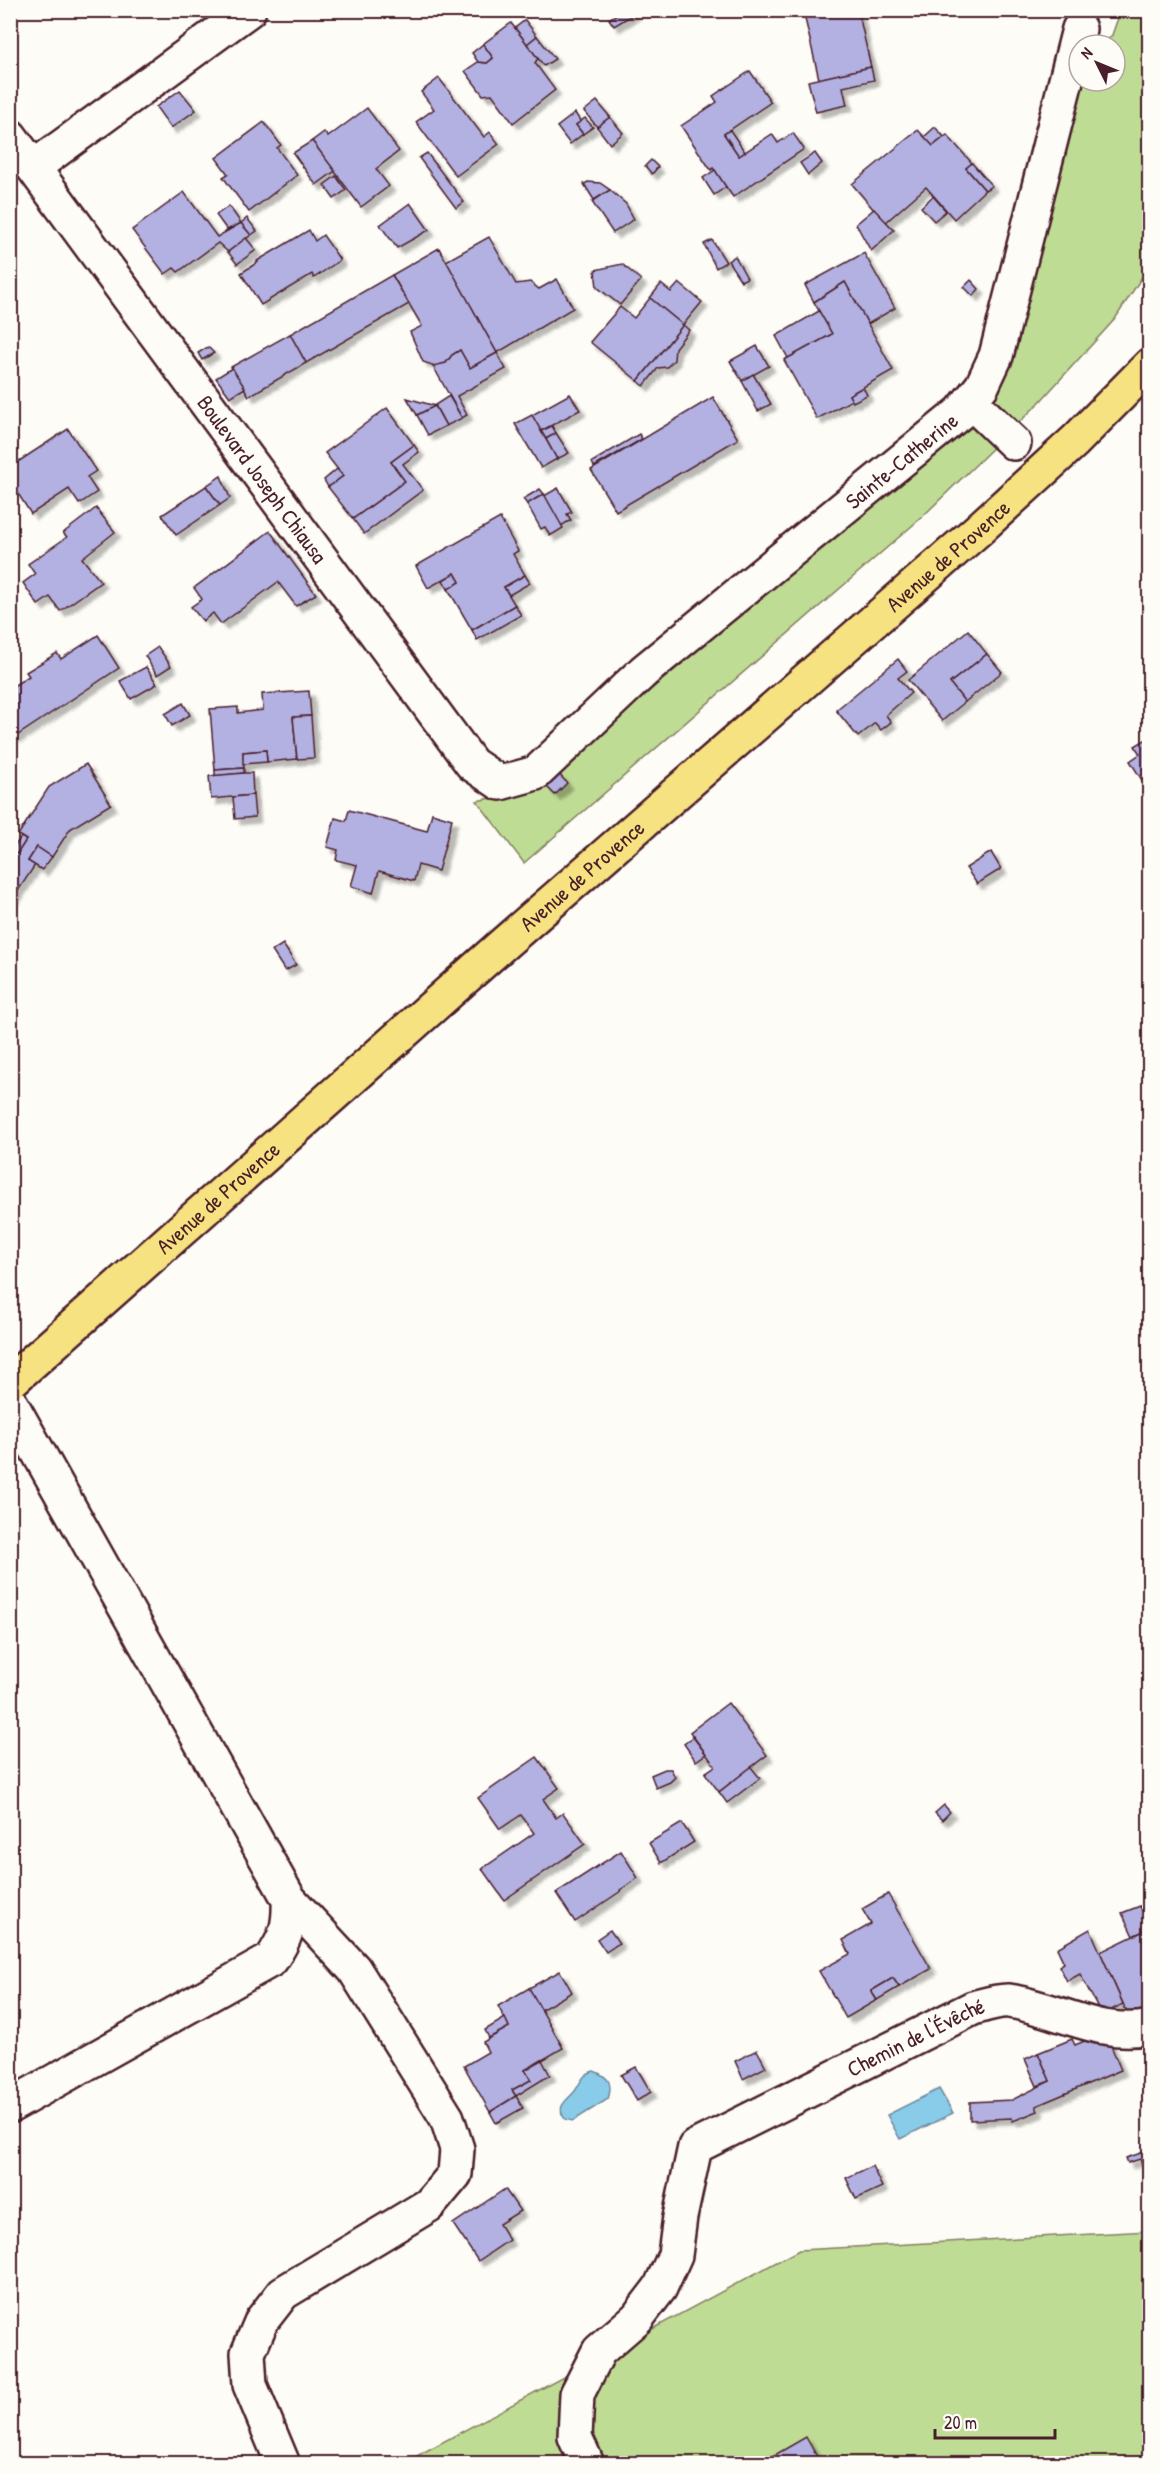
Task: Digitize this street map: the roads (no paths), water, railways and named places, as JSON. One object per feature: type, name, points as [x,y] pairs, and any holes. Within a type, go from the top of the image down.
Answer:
[{"type":"main road","name":"Avenue de Provence","points":[[10,1382],[510,938],[978,530],[1075,441],[1149,365]]},
{"type":"street","points":[[34,167],[249,10]]},
{"type":"street","name":"Sainte-Catherine","points":[[536,773],[644,671],[952,419],[982,386],[996,356],[1079,29]]},
{"type":"street","name":"Boulevard Joseph Chiausa","points":[[10,136],[472,764],[500,783],[536,773]]},
{"type":"street","points":[[970,401],[1014,443]]},
{"type":"street","points":[[10,1402],[289,1899],[354,1969],[447,2118],[457,2149],[455,2174],[429,2205],[283,2294],[262,2320],[248,2353],[250,2385],[283,2463]]},
{"type":"street","points":[[10,2106],[271,1960],[283,1943],[290,1920],[289,1899]]},
{"type":"street","name":"Chemin de l'Évêché","points":[[587,2463],[575,2437],[577,2394],[599,2351],[637,2318],[660,2288],[675,2255],[680,2217],[695,2147],[973,2008],[1007,2001],[1102,2028],[1135,2030],[1149,2027]]},
{"type":"water","points":[[594,2071],[606,2078],[610,2085],[608,2099],[573,2121],[565,2119],[561,2111],[563,2104],[575,2091],[584,2076]]},
{"type":"water","points":[[939,2089],[953,2113],[900,2139],[887,2115]]}]
